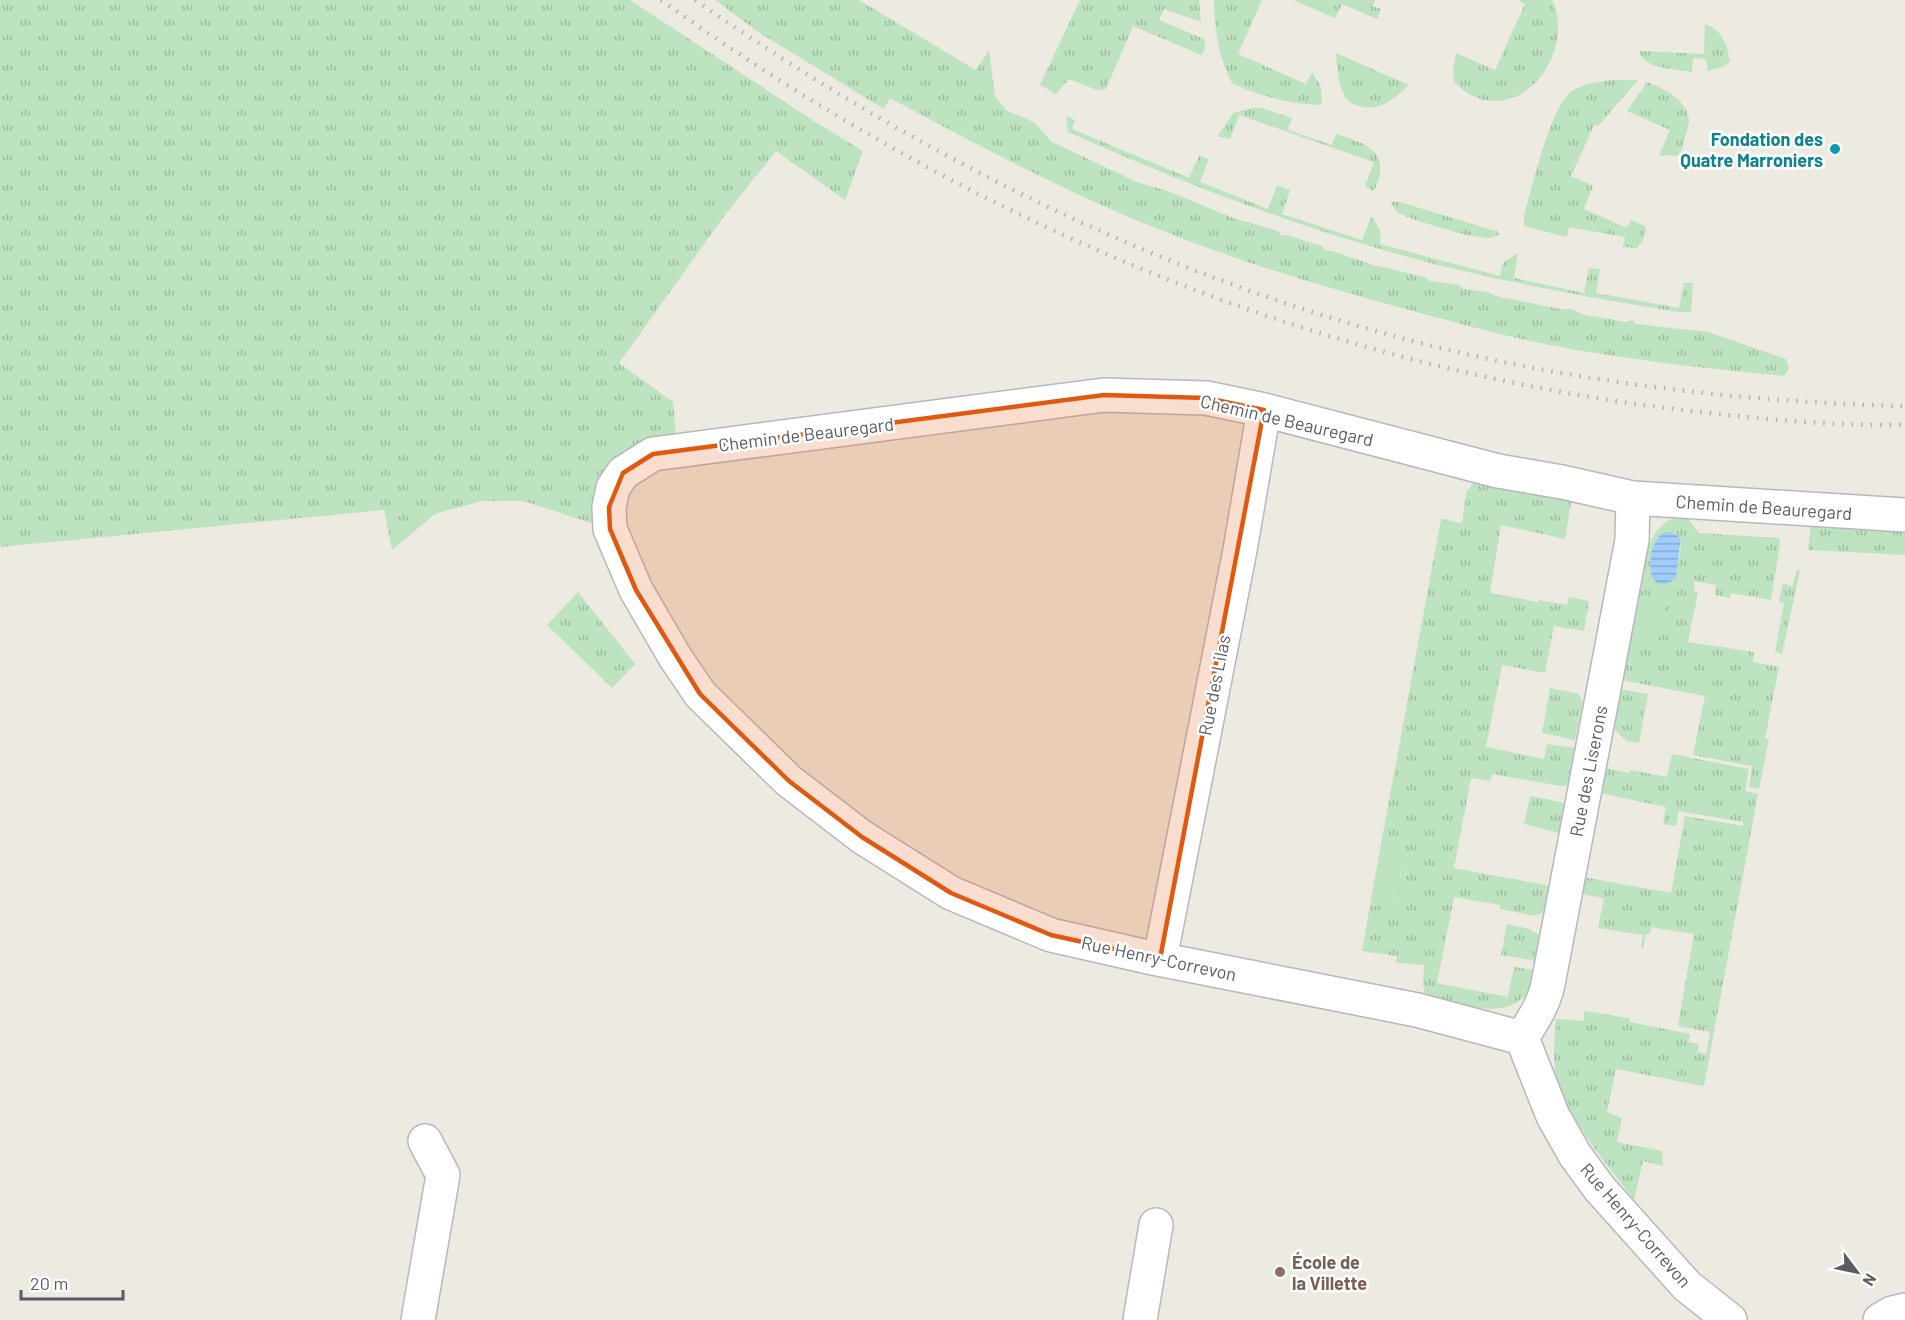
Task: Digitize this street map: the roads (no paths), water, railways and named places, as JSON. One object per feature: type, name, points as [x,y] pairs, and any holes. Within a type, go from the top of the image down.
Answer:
[{"type":"street","name":"Chemin de Beauregard","points":[[610,529],[609,507],[613,488],[623,473],[653,454],[1104,394],[1206,398],[1264,410],[1498,471],[1633,498],[1905,515]]},
{"type":"street","name":"Rue des Lilas","points":[[1160,959],[1238,562],[1264,410]]},
{"type":"street","name":"Rue des Liserons","points":[[1522,1038],[1536,1015],[1548,984],[1632,540],[1633,498]]},
{"type":"street","name":"Rue Henry-Correvon","points":[[610,529],[636,590],[675,657],[700,693],[789,781],[862,837],[951,893],[1051,935],[1417,1010],[1522,1038],[1553,1116],[1575,1155],[1600,1189],[1687,1286],[1730,1320]]},
{"type":"street","points":[[418,1320],[443,1175],[425,1141]]},
{"type":"street","points":[[1140,1320],[1156,1225]]},
{"type":"street","points":[[1880,1320],[1892,1313],[1905,1310]]},
{"type":"water","points":[[1664,532],[1671,532],[1681,538],[1676,578],[1666,584],[1658,583],[1650,570],[1653,549],[1657,539]]},
{"type":"railway","points":[[661,0],[778,79],[899,151],[1023,216],[1150,272],[1280,320],[1414,360],[1551,390],[1744,417],[1824,423],[1905,425]]},
{"type":"railway","points":[[695,0],[790,63],[887,122],[988,177],[1090,226],[1195,271],[1302,309],[1412,341],[1523,366],[1618,382],[1713,394],[1809,402],[1905,406]]},
{"type":"place","name":"Fondation des Quatre Marroniers","points":[[1835,149]]},
{"type":"place","name":"École de la Villette","points":[[1280,1272]]}]
